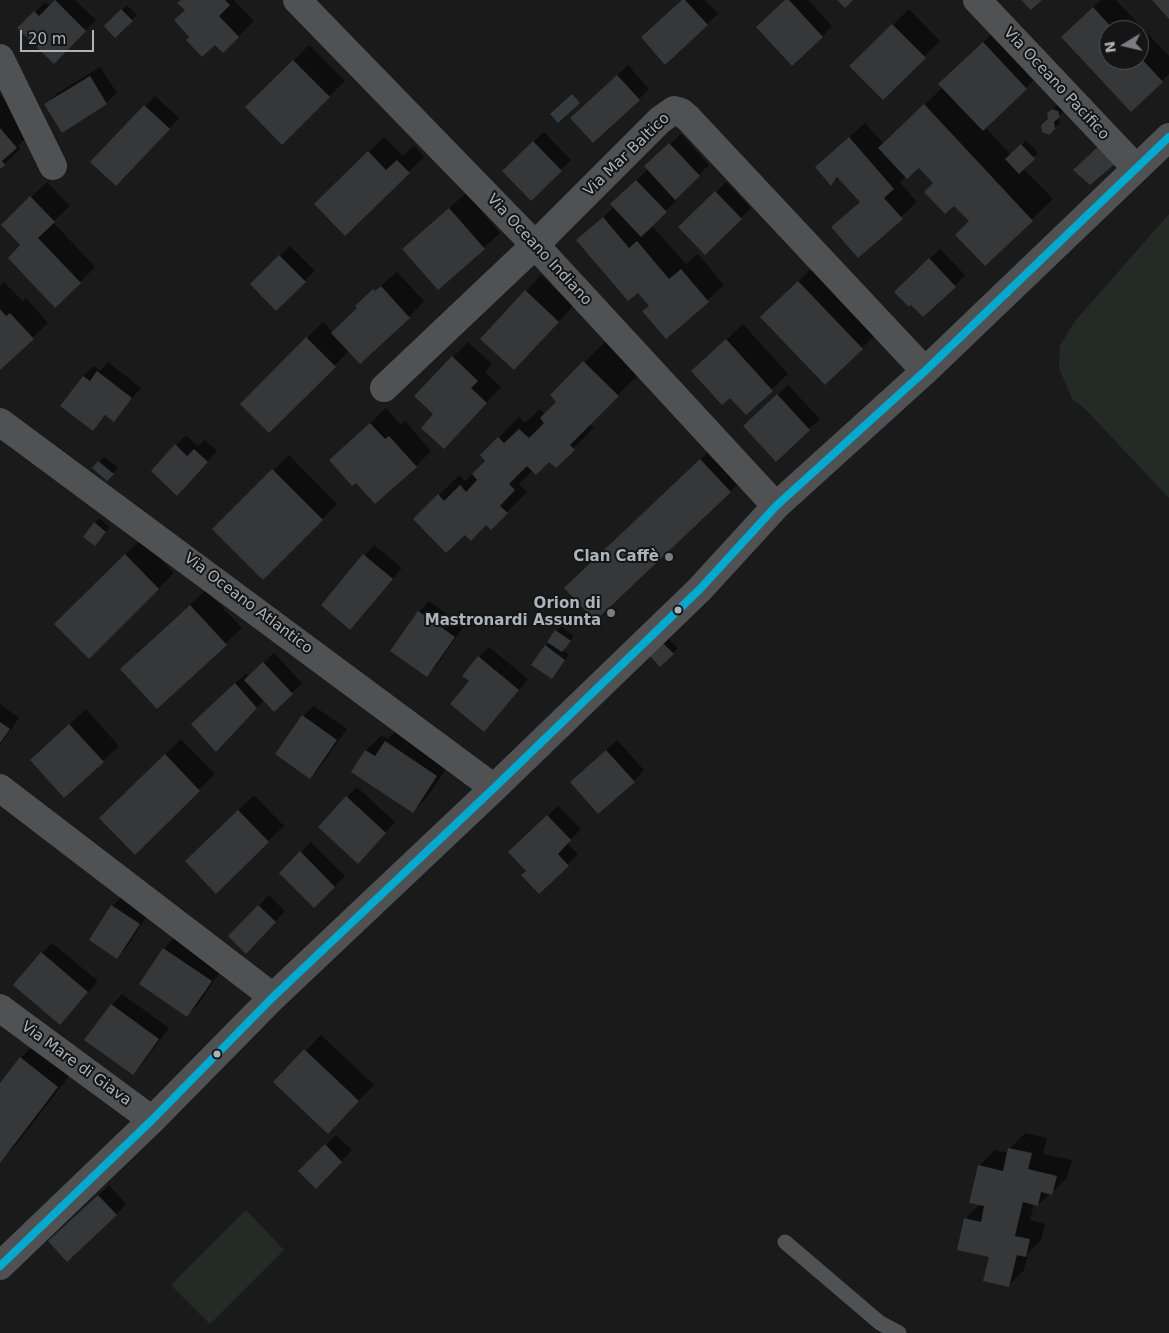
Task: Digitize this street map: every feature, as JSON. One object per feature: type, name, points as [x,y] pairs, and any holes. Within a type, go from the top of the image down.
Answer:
[{"type":"street","name":"Via Oceano Indiano","points":[[297,0],[536,245],[776,506]]},
{"type":"street","name":"Via Oceano Pacifico","points":[[977,0],[1136,168]]},
{"type":"street","points":[[0,58],[53,166]]},
{"type":"street","name":"Via Mar Baltico","points":[[384,388],[536,245],[660,120],[674,110],[681,112],[925,370]]},
{"type":"street","points":[[0,1266],[152,1120],[273,997],[494,788],[700,589],[776,506],[925,370],[1169,137]]},
{"type":"street","name":"Via Oceano Atlantico","points":[[0,422],[494,788]]},
{"type":"street","points":[[0,788],[273,997]]},
{"type":"street","name":"Via Mare di Giava","points":[[0,1008],[152,1120]]},
{"type":"lane","points":[[785,1242],[880,1323],[898,1333]]},
{"type":"shaded area","points":[[572,94],[580,103],[558,123],[550,114]]},
{"type":"shaded area","points":[[1169,214],[1169,498],[1085,409],[1072,399],[1059,368],[1060,346],[1075,321]]},
{"type":"shaded area","points":[[246,1210],[284,1250],[210,1324],[171,1285]]},
{"type":"building","points":[[55,0],[86,31],[54,64],[17,28],[34,11],[39,16]]},
{"type":"building","points":[[181,0],[225,0],[230,5],[219,16],[239,37],[223,53],[215,45],[202,57],[186,40],[189,37],[174,20],[185,10],[177,3]]},
{"type":"building","points":[[682,0],[685,0],[708,25],[665,65],[641,37]]},
{"type":"building","points":[[785,0],[789,0],[823,37],[792,66],[756,27]]},
{"type":"building","points":[[837,0],[853,0],[845,8]]},
{"type":"building","points":[[1021,0],[1042,0],[1031,10]]},
{"type":"building","points":[[1152,0],[1169,0],[1169,19]]},
{"type":"building","points":[[1093,7],[1105,20],[1099,20],[1099,70],[1149,70],[1149,67],[1163,82],[1131,112],[1061,37]]},
{"type":"building","points":[[121,9],[133,21],[115,38],[104,26]]},
{"type":"building","points":[[892,24],[926,58],[883,100],[849,66]]},
{"type":"building","points":[[983,42],[1027,89],[983,131],[938,84]]},
{"type":"building","points":[[293,60],[330,97],[282,145],[245,107]]},
{"type":"building","points":[[617,75],[640,100],[593,143],[570,118]]},
{"type":"building","points":[[90,76],[107,104],[62,133],[44,104]]},
{"type":"building","points":[[924,104],[1033,221],[985,266],[955,235],[969,221],[954,206],[945,214],[924,192],[933,183],[919,168],[907,179],[878,148]]},
{"type":"building","points":[[144,105],[170,129],[116,186],[90,162]]},
{"type":"building","points":[[1052,109],[1058,111],[1060,117],[1054,122],[1055,129],[1049,135],[1042,132],[1041,125],[1048,119],[1047,113]]},
{"type":"building","points":[[0,128],[17,148],[2,161],[5,165],[0,169]]},
{"type":"building","points":[[849,137],[894,189],[884,198],[903,219],[858,258],[831,227],[860,202],[837,177],[831,186],[815,167]]},
{"type":"building","points":[[533,141],[562,171],[531,201],[502,171]]},
{"type":"building","points":[[669,143],[700,176],[675,200],[644,166]]},
{"type":"building","points":[[1021,144],[1035,159],[1019,174],[1005,159]]},
{"type":"building","points":[[1100,145],[1117,162],[1090,185],[1073,170]]},
{"type":"building","points":[[368,151],[386,170],[397,160],[410,173],[345,236],[314,204]]},
{"type":"building","points":[[636,180],[667,212],[641,237],[610,204]]},
{"type":"building","points":[[715,191],[742,219],[705,255],[678,227]]},
{"type":"building","points":[[30,196],[55,222],[38,238],[81,283],[55,308],[8,258],[20,245],[1,225]]},
{"type":"building","points":[[449,208],[485,249],[438,290],[402,249]]},
{"type":"building","points":[[603,217],[629,248],[637,241],[669,279],[681,269],[709,302],[666,339],[642,311],[649,306],[638,293],[628,301],[576,240]]},
{"type":"building","points":[[279,255],[306,282],[276,311],[250,284]]},
{"type":"building","points":[[929,258],[956,287],[923,317],[911,305],[909,307],[894,292]]},
{"type":"building","points":[[798,281],[863,349],[825,385],[760,317]]},
{"type":"building","points":[[381,286],[410,318],[360,364],[331,333],[357,308],[355,306],[373,289],[375,291]]},
{"type":"building","points":[[525,290],[559,322],[514,370],[480,339]]},
{"type":"building","points":[[0,309],[6,316],[10,313],[34,339],[0,370]]},
{"type":"building","points":[[306,337],[336,367],[269,433],[240,404]]},
{"type":"building","points":[[726,339],[773,391],[746,415],[730,398],[722,405],[691,371]]},
{"type":"building","points":[[452,356],[478,381],[471,388],[487,403],[444,449],[421,428],[433,414],[414,396]]},
{"type":"building","points":[[583,361],[619,396],[570,445],[575,450],[556,468],[549,462],[536,475],[527,466],[509,484],[515,490],[500,506],[508,513],[491,530],[486,525],[471,541],[465,535],[446,553],[413,519],[438,494],[444,501],[460,485],[466,492],[477,480],[472,474],[485,461],[480,455],[498,437],[504,443],[519,429],[529,438],[544,423],[540,418],[556,402],[550,395]]},
{"type":"building","points":[[97,371],[132,398],[114,422],[105,415],[93,431],[60,406],[83,376],[90,381]]},
{"type":"building","points":[[777,394],[810,430],[776,462],[743,426]]},
{"type":"building","points":[[370,423],[385,439],[389,436],[417,467],[375,504],[356,483],[352,486],[329,460]]},
{"type":"building","points":[[175,444],[187,456],[194,449],[208,462],[177,496],[151,471]]},
{"type":"building","points":[[700,459],[731,492],[595,621],[564,588]]},
{"type":"building","points":[[98,461],[114,474],[107,481],[92,468]]},
{"type":"building","points":[[272,469],[323,520],[263,580],[212,529]]},
{"type":"building","points":[[94,522],[106,532],[95,546],[83,537]]},
{"type":"building","points":[[125,554],[159,589],[89,659],[54,624]]},
{"type":"building","points":[[363,554],[393,579],[350,630],[321,605]]},
{"type":"building","points":[[190,605],[227,645],[157,709],[120,669]]},
{"type":"building","points":[[418,611],[455,637],[427,677],[390,651]]},
{"type":"building","points":[[555,630],[571,641],[562,652],[547,642]]},
{"type":"building","points":[[663,643],[674,654],[660,667],[650,656]]},
{"type":"building","points":[[545,645],[565,660],[552,679],[531,665]]},
{"type":"building","points":[[478,656],[519,690],[484,732],[450,704],[469,681],[462,676]]},
{"type":"building","points":[[263,662],[293,694],[274,712],[244,680]]},
{"type":"building","points":[[235,683],[257,708],[216,752],[191,724]]},
{"type":"building","points":[[302,715],[337,740],[310,779],[275,754]]},
{"type":"building","points":[[0,722],[10,729],[0,743]]},
{"type":"building","points":[[69,724],[104,762],[64,798],[30,760]]},
{"type":"building","points":[[385,741],[437,776],[413,813],[351,772],[365,750],[375,756]]},
{"type":"building","points":[[606,750],[635,782],[598,814],[570,782]]},
{"type":"building","points":[[165,754],[200,791],[135,855],[99,818]]},
{"type":"building","points":[[346,796],[386,833],[358,864],[318,827]]},
{"type":"building","points":[[238,810],[269,842],[216,894],[185,861]]},
{"type":"building","points":[[547,815],[571,840],[558,854],[569,866],[539,894],[521,875],[526,871],[508,852]]},
{"type":"building","points":[[300,851],[335,887],[314,908],[279,873]]},
{"type":"building","points":[[111,905],[140,924],[117,959],[89,940]]},
{"type":"building","points":[[258,905],[276,922],[246,954],[228,936]]},
{"type":"building","points":[[163,948],[212,981],[187,1017],[139,984]]},
{"type":"building","points":[[41,952],[88,992],[60,1025],[13,985]]},
{"type":"building","points":[[111,1004],[159,1039],[133,1075],[84,1040]]},
{"type":"building","points":[[304,1049],[359,1101],[328,1134],[273,1082]]},
{"type":"building","points":[[20,1057],[58,1087],[0,1163],[0,1083]]},
{"type":"building","points":[[325,1144],[342,1162],[316,1189],[298,1171]]},
{"type":"building","points":[[1008,1148],[1032,1153],[1028,1169],[1057,1176],[1052,1195],[1041,1192],[1038,1206],[1023,1202],[1015,1236],[1030,1239],[1026,1257],[1017,1255],[1009,1287],[983,1281],[989,1257],[957,1250],[964,1218],[981,1222],[984,1206],[969,1203],[978,1165],[1003,1171]]},
{"type":"building","points":[[98,1195],[117,1215],[67,1262],[48,1241]]},
{"type":"transit line","points":[[0,1266],[152,1120],[273,997],[494,788],[700,589],[776,506],[925,371],[1169,137]]},
{"type":"place","name":"Clan Caffè","points":[[669,557]]},
{"type":"place","name":"Orion di Mastronardi Assunta","points":[[611,613]]}]
